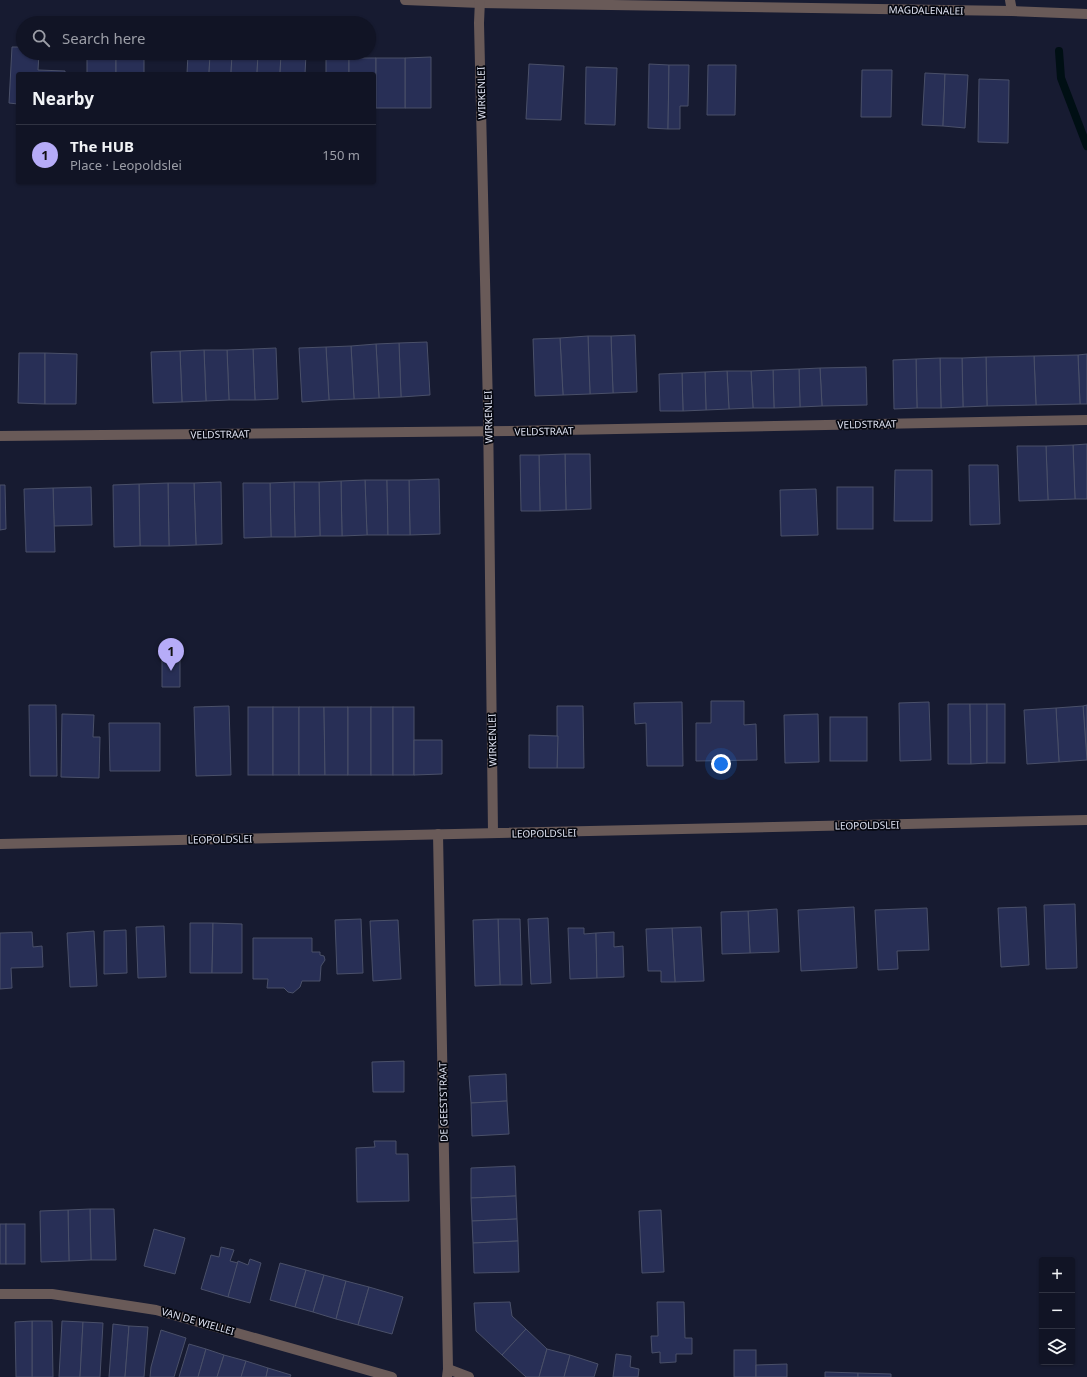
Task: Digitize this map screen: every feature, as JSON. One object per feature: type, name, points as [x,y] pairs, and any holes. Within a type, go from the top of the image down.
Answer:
[{"type":"street","name":"MAGDALENALEI","points":[[405,0],[1012,11],[1087,14]]},
{"type":"street","points":[[1010,0],[1012,11]]},
{"type":"street","name":"WIRKENLEI","points":[[480,1],[479,23],[488,431],[493,833]]},
{"type":"street","name":"VELDSTRAAT","points":[[0,436],[488,431],[1087,420]]},
{"type":"street","name":"LEOPOLDSLEI","points":[[0,844],[1087,820]]},
{"type":"street","name":"DE GEESTSTRAAT","points":[[438,834],[448,1373]]},
{"type":"street","name":"VAN DE WIELLEI","points":[[0,1294],[52,1294],[156,1310],[392,1377]]},
{"type":"street","points":[[448,1373],[469,1377]]},
{"type":"building","points":[[12,47],[16,47],[16,60],[39,60],[38,70],[65,71],[16,72],[16,104],[9,103]]},
{"type":"building","points":[[431,57],[431,108],[405,108],[405,58]]},
{"type":"building","points":[[376,58],[405,58],[405,108],[376,108]]},
{"type":"building","points":[[87,60],[116,60],[116,72],[87,72]]},
{"type":"building","points":[[116,60],[144,60],[144,72],[116,72]]},
{"type":"building","points":[[188,60],[210,60],[209,72],[187,72]]},
{"type":"building","points":[[210,60],[232,60],[231,72],[209,72]]},
{"type":"building","points":[[232,60],[258,60],[257,72],[231,72]]},
{"type":"building","points":[[258,60],[281,60],[280,72],[257,72]]},
{"type":"building","points":[[281,60],[306,60],[305,72],[280,72]]},
{"type":"building","points":[[326,60],[349,60],[349,72],[326,72]]},
{"type":"building","points":[[349,60],[376,60],[376,72],[349,72]]},
{"type":"building","points":[[529,64],[564,66],[561,120],[526,119]]},
{"type":"building","points":[[649,64],[669,65],[668,129],[648,128]]},
{"type":"building","points":[[669,65],[689,65],[688,106],[680,106],[680,129],[668,129]]},
{"type":"building","points":[[708,65],[736,65],[735,115],[707,115]]},
{"type":"building","points":[[586,67],[617,68],[615,125],[585,124]]},
{"type":"building","points":[[862,70],[892,70],[891,117],[861,117]]},
{"type":"building","points":[[925,73],[945,74],[943,126],[922,125]]},
{"type":"building","points":[[945,74],[968,75],[965,128],[943,126]]},
{"type":"building","points":[[979,79],[1009,80],[1008,143],[978,142]]},
{"type":"building","points":[[635,335],[637,392],[613,393],[611,336]]},
{"type":"building","points":[[588,336],[611,336],[613,393],[590,394]]},
{"type":"building","points":[[588,336],[590,394],[563,395],[560,338]]},
{"type":"building","points":[[560,338],[563,395],[535,396],[533,339]]},
{"type":"building","points":[[427,342],[430,395],[401,397],[399,343]]},
{"type":"building","points":[[399,343],[401,397],[379,398],[376,344]]},
{"type":"building","points":[[376,344],[379,398],[354,399],[351,346]]},
{"type":"building","points":[[351,346],[354,399],[329,400],[326,347]]},
{"type":"building","points":[[326,347],[329,400],[302,402],[299,348]]},
{"type":"building","points":[[276,348],[278,399],[255,400],[253,349]]},
{"type":"building","points":[[253,349],[255,400],[229,400],[227,350]]},
{"type":"building","points":[[204,350],[227,350],[229,400],[206,401]]},
{"type":"building","points":[[204,350],[206,401],[182,402],[180,351]]},
{"type":"building","points":[[180,351],[182,402],[153,403],[151,352]]},
{"type":"building","points":[[19,353],[45,353],[45,404],[18,403]]},
{"type":"building","points":[[45,353],[77,354],[76,404],[45,404]]},
{"type":"building","points":[[1087,354],[1087,404],[1080,404],[1078,355]]},
{"type":"building","points":[[1078,355],[1080,404],[1036,405],[1034,356]]},
{"type":"building","points":[[1034,356],[1036,405],[987,406],[986,357]]},
{"type":"building","points":[[986,357],[987,406],[963,407],[962,358]]},
{"type":"building","points":[[940,358],[962,358],[963,407],[941,408]]},
{"type":"building","points":[[940,358],[941,408],[917,408],[916,359]]},
{"type":"building","points":[[916,359],[917,408],[894,409],[893,360]]},
{"type":"building","points":[[866,367],[867,405],[822,406],[820,368]]},
{"type":"building","points":[[820,368],[822,406],[800,407],[799,369]]},
{"type":"building","points":[[799,369],[800,407],[774,408],[773,370]]},
{"type":"building","points":[[773,370],[774,408],[753,408],[751,371]]},
{"type":"building","points":[[727,371],[751,371],[753,408],[729,409]]},
{"type":"building","points":[[727,371],[729,409],[706,410],[705,372]]},
{"type":"building","points":[[705,372],[706,410],[683,411],[682,373]]},
{"type":"building","points":[[682,373],[683,411],[660,411],[659,374]]},
{"type":"building","points":[[1087,444],[1087,499],[1075,499],[1073,445]]},
{"type":"building","points":[[1073,445],[1075,499],[1048,500],[1046,446]]},
{"type":"building","points":[[1017,446],[1046,446],[1048,500],[1019,501]]},
{"type":"building","points":[[565,454],[590,454],[591,509],[566,510]]},
{"type":"building","points":[[565,454],[566,510],[540,511],[539,455]]},
{"type":"building","points":[[520,455],[539,455],[540,511],[521,511]]},
{"type":"building","points":[[969,465],[998,465],[1000,524],[970,525]]},
{"type":"building","points":[[895,470],[932,470],[932,521],[894,521]]},
{"type":"building","points":[[439,479],[440,534],[410,535],[409,480]]},
{"type":"building","points":[[365,480],[387,480],[388,535],[367,535]]},
{"type":"building","points":[[365,480],[367,535],[342,536],[341,481]]},
{"type":"building","points":[[387,480],[409,480],[410,535],[388,535]]},
{"type":"building","points":[[341,481],[342,536],[320,536],[319,482]]},
{"type":"building","points":[[221,482],[222,544],[196,545],[194,483]]},
{"type":"building","points":[[294,482],[319,482],[320,536],[295,537]]},
{"type":"building","points":[[294,482],[295,537],[271,537],[270,483]]},
{"type":"building","points":[[168,483],[194,483],[196,545],[169,546]]},
{"type":"building","points":[[168,483],[169,546],[140,546],[139,484]]},
{"type":"building","points":[[243,483],[270,483],[271,537],[244,538]]},
{"type":"building","points":[[139,484],[140,546],[114,547],[113,485]]},
{"type":"building","points":[[0,485],[5,485],[6,529],[0,530]]},
{"type":"building","points":[[91,487],[92,525],[54,526],[53,488]]},
{"type":"building","points":[[837,487],[873,487],[873,529],[837,529]]},
{"type":"building","points":[[53,488],[55,552],[26,552],[24,489]]},
{"type":"building","points":[[816,489],[818,535],[781,536],[780,490]]},
{"type":"building","points":[[180,655],[180,687],[162,687],[162,656]]},
{"type":"building","points":[[711,701],[744,701],[744,725],[756,724],[757,760],[696,761],[696,723],[711,723]]},
{"type":"building","points":[[682,702],[683,766],[647,766],[646,723],[635,724],[634,703]]},
{"type":"building","points":[[929,702],[931,760],[900,761],[899,703]]},
{"type":"building","points":[[948,704],[970,704],[971,764],[948,764]]},
{"type":"building","points":[[970,704],[987,704],[987,763],[971,764]]},
{"type":"building","points":[[987,704],[1005,704],[1005,763],[987,763]]},
{"type":"building","points":[[29,705],[56,705],[57,776],[30,776]]},
{"type":"building","points":[[1087,705],[1087,760],[1083,706]]},
{"type":"building","points":[[229,706],[231,775],[196,776],[194,707]]},
{"type":"building","points":[[557,706],[583,706],[584,768],[557,768]]},
{"type":"building","points":[[1083,706],[1087,760],[1059,762],[1056,708]]},
{"type":"building","points":[[248,707],[273,707],[273,775],[248,775]]},
{"type":"building","points":[[273,707],[299,707],[299,775],[273,775]]},
{"type":"building","points":[[299,707],[324,707],[325,775],[299,775]]},
{"type":"building","points":[[324,707],[348,707],[348,775],[325,775]]},
{"type":"building","points":[[348,707],[371,707],[371,775],[348,775]]},
{"type":"building","points":[[371,707],[393,707],[393,775],[371,775]]},
{"type":"building","points":[[393,707],[414,707],[414,775],[393,775]]},
{"type":"building","points":[[1056,708],[1059,762],[1027,764],[1024,710]]},
{"type":"building","points":[[62,714],[94,715],[93,737],[100,737],[99,778],[61,777]]},
{"type":"building","points":[[818,714],[819,762],[785,763],[784,715]]},
{"type":"building","points":[[830,717],[867,717],[867,761],[830,761]]},
{"type":"building","points":[[109,723],[160,723],[160,771],[110,771]]},
{"type":"building","points":[[529,735],[558,736],[557,768],[529,768]]},
{"type":"building","points":[[414,740],[442,740],[442,774],[414,775]]},
{"type":"building","points":[[1075,904],[1077,968],[1046,969],[1044,905]]},
{"type":"building","points":[[854,907],[857,968],[801,971],[798,910]]},
{"type":"building","points":[[1026,907],[1029,965],[1001,967],[998,908]]},
{"type":"building","points":[[927,908],[929,950],[897,951],[898,969],[878,970],[875,910]]},
{"type":"building","points":[[777,909],[779,952],[750,953],[748,911]]},
{"type":"building","points":[[748,911],[750,953],[722,954],[721,912]]},
{"type":"building","points":[[548,918],[551,983],[531,984],[528,919]]},
{"type":"building","points":[[361,919],[363,973],[337,974],[335,920]]},
{"type":"building","points":[[498,919],[520,919],[522,985],[500,985]]},
{"type":"building","points":[[498,919],[500,985],[475,986],[473,920]]},
{"type":"building","points":[[398,920],[401,979],[373,981],[370,921]]},
{"type":"building","points":[[190,923],[213,923],[212,973],[190,973]]},
{"type":"building","points":[[213,923],[242,924],[242,973],[212,973]]},
{"type":"building","points":[[164,926],[166,977],[138,978],[136,927]]},
{"type":"building","points":[[701,927],[704,981],[675,982],[672,928]]},
{"type":"building","points":[[568,928],[584,928],[584,934],[596,933],[597,978],[570,979]]},
{"type":"building","points":[[672,928],[675,982],[661,982],[661,971],[648,971],[646,929]]},
{"type":"building","points":[[126,930],[127,973],[104,974],[104,931]]},
{"type":"building","points":[[94,931],[97,986],[70,987],[67,933]]},
{"type":"building","points":[[32,932],[33,947],[42,946],[43,967],[11,968],[12,988],[0,989],[0,933]]},
{"type":"building","points":[[614,932],[614,947],[623,946],[624,977],[597,978],[596,933]]},
{"type":"building","points":[[253,938],[312,938],[312,952],[320,952],[320,955],[324,956],[325,960],[321,966],[320,981],[302,981],[300,987],[293,993],[288,992],[284,988],[267,988],[268,979],[253,979]]},
{"type":"building","points":[[404,1061],[404,1092],[373,1092],[372,1062]]},
{"type":"building","points":[[506,1074],[507,1101],[471,1103],[469,1076]]},
{"type":"building","points":[[507,1101],[509,1134],[472,1136],[471,1103]]},
{"type":"building","points":[[374,1141],[396,1141],[396,1154],[408,1154],[409,1201],[357,1202],[356,1148],[375,1147]]},
{"type":"building","points":[[515,1166],[516,1196],[471,1198],[471,1168]]},
{"type":"building","points":[[516,1196],[517,1219],[472,1221],[471,1198]]},
{"type":"building","points":[[90,1209],[114,1209],[116,1260],[91,1260]]},
{"type":"building","points":[[90,1209],[91,1260],[69,1261],[68,1210]]},
{"type":"building","points":[[68,1210],[69,1261],[41,1262],[40,1211]]},
{"type":"building","points":[[661,1210],[664,1272],[642,1273],[639,1211]]},
{"type":"building","points":[[517,1219],[518,1241],[473,1243],[472,1221]]},
{"type":"building","points":[[0,1224],[6,1224],[6,1264],[0,1264]]},
{"type":"building","points":[[6,1224],[25,1224],[25,1264],[6,1264]]},
{"type":"building","points":[[154,1229],[185,1238],[175,1274],[144,1266]]},
{"type":"building","points":[[518,1241],[519,1272],[474,1273],[473,1243]]},
{"type":"building","points":[[221,1247],[234,1250],[230,1261],[238,1263],[228,1297],[201,1289],[211,1255],[219,1257]]},
{"type":"building","points":[[250,1259],[261,1263],[250,1303],[228,1297],[238,1261],[248,1265]]},
{"type":"building","points":[[280,1263],[306,1270],[295,1307],[270,1300]]},
{"type":"building","points":[[306,1270],[324,1275],[313,1312],[295,1307]]},
{"type":"building","points":[[324,1275],[346,1281],[336,1319],[313,1312]]},
{"type":"building","points":[[346,1281],[369,1287],[358,1325],[336,1319]]},
{"type":"building","points":[[369,1287],[403,1297],[392,1334],[358,1325]]},
{"type":"building","points":[[510,1302],[512,1316],[526,1329],[502,1355],[476,1331],[474,1303]]},
{"type":"building","points":[[657,1302],[684,1302],[685,1338],[692,1338],[692,1354],[676,1354],[676,1362],[660,1363],[660,1352],[652,1353],[651,1336],[658,1336]]},
{"type":"building","points":[[32,1321],[52,1321],[53,1377],[32,1377]]},
{"type":"building","points":[[32,1321],[32,1377],[16,1377],[15,1322]]},
{"type":"building","points":[[62,1321],[83,1322],[80,1377],[59,1377]]},
{"type":"building","points":[[83,1322],[103,1323],[100,1377],[80,1377]]},
{"type":"building","points":[[113,1324],[129,1326],[125,1377],[109,1377]]},
{"type":"building","points":[[129,1326],[148,1327],[144,1377],[125,1377]]},
{"type":"building","points":[[526,1329],[547,1349],[539,1377],[526,1377],[502,1355]]},
{"type":"building","points":[[161,1330],[186,1338],[174,1377],[150,1377],[151,1367]]},
{"type":"building","points":[[189,1344],[206,1349],[198,1377],[179,1377]]},
{"type":"building","points":[[206,1349],[224,1355],[217,1377],[198,1377]]},
{"type":"building","points":[[547,1349],[570,1355],[564,1377],[539,1377]]},
{"type":"building","points":[[734,1350],[756,1350],[756,1377],[734,1377]]},
{"type":"building","points":[[616,1354],[631,1356],[630,1367],[639,1369],[638,1377],[613,1377]]},
{"type":"building","points":[[224,1355],[246,1361],[241,1377],[217,1377]]},
{"type":"building","points":[[570,1355],[598,1364],[594,1377],[564,1377]]},
{"type":"building","points":[[246,1361],[268,1368],[266,1377],[241,1377]]},
{"type":"building","points":[[787,1364],[787,1377],[756,1377],[756,1365]]},
{"type":"building","points":[[268,1368],[291,1375],[290,1377],[266,1377]]},
{"type":"building","points":[[825,1372],[858,1373],[858,1377],[825,1377]]},
{"type":"building","points":[[858,1373],[891,1374],[891,1377],[858,1377]]},
{"type":"waterway","points":[[1059,51],[1061,78],[1087,146]]},
{"type":"place","name":"The HUB","points":[[171,671]]}]
